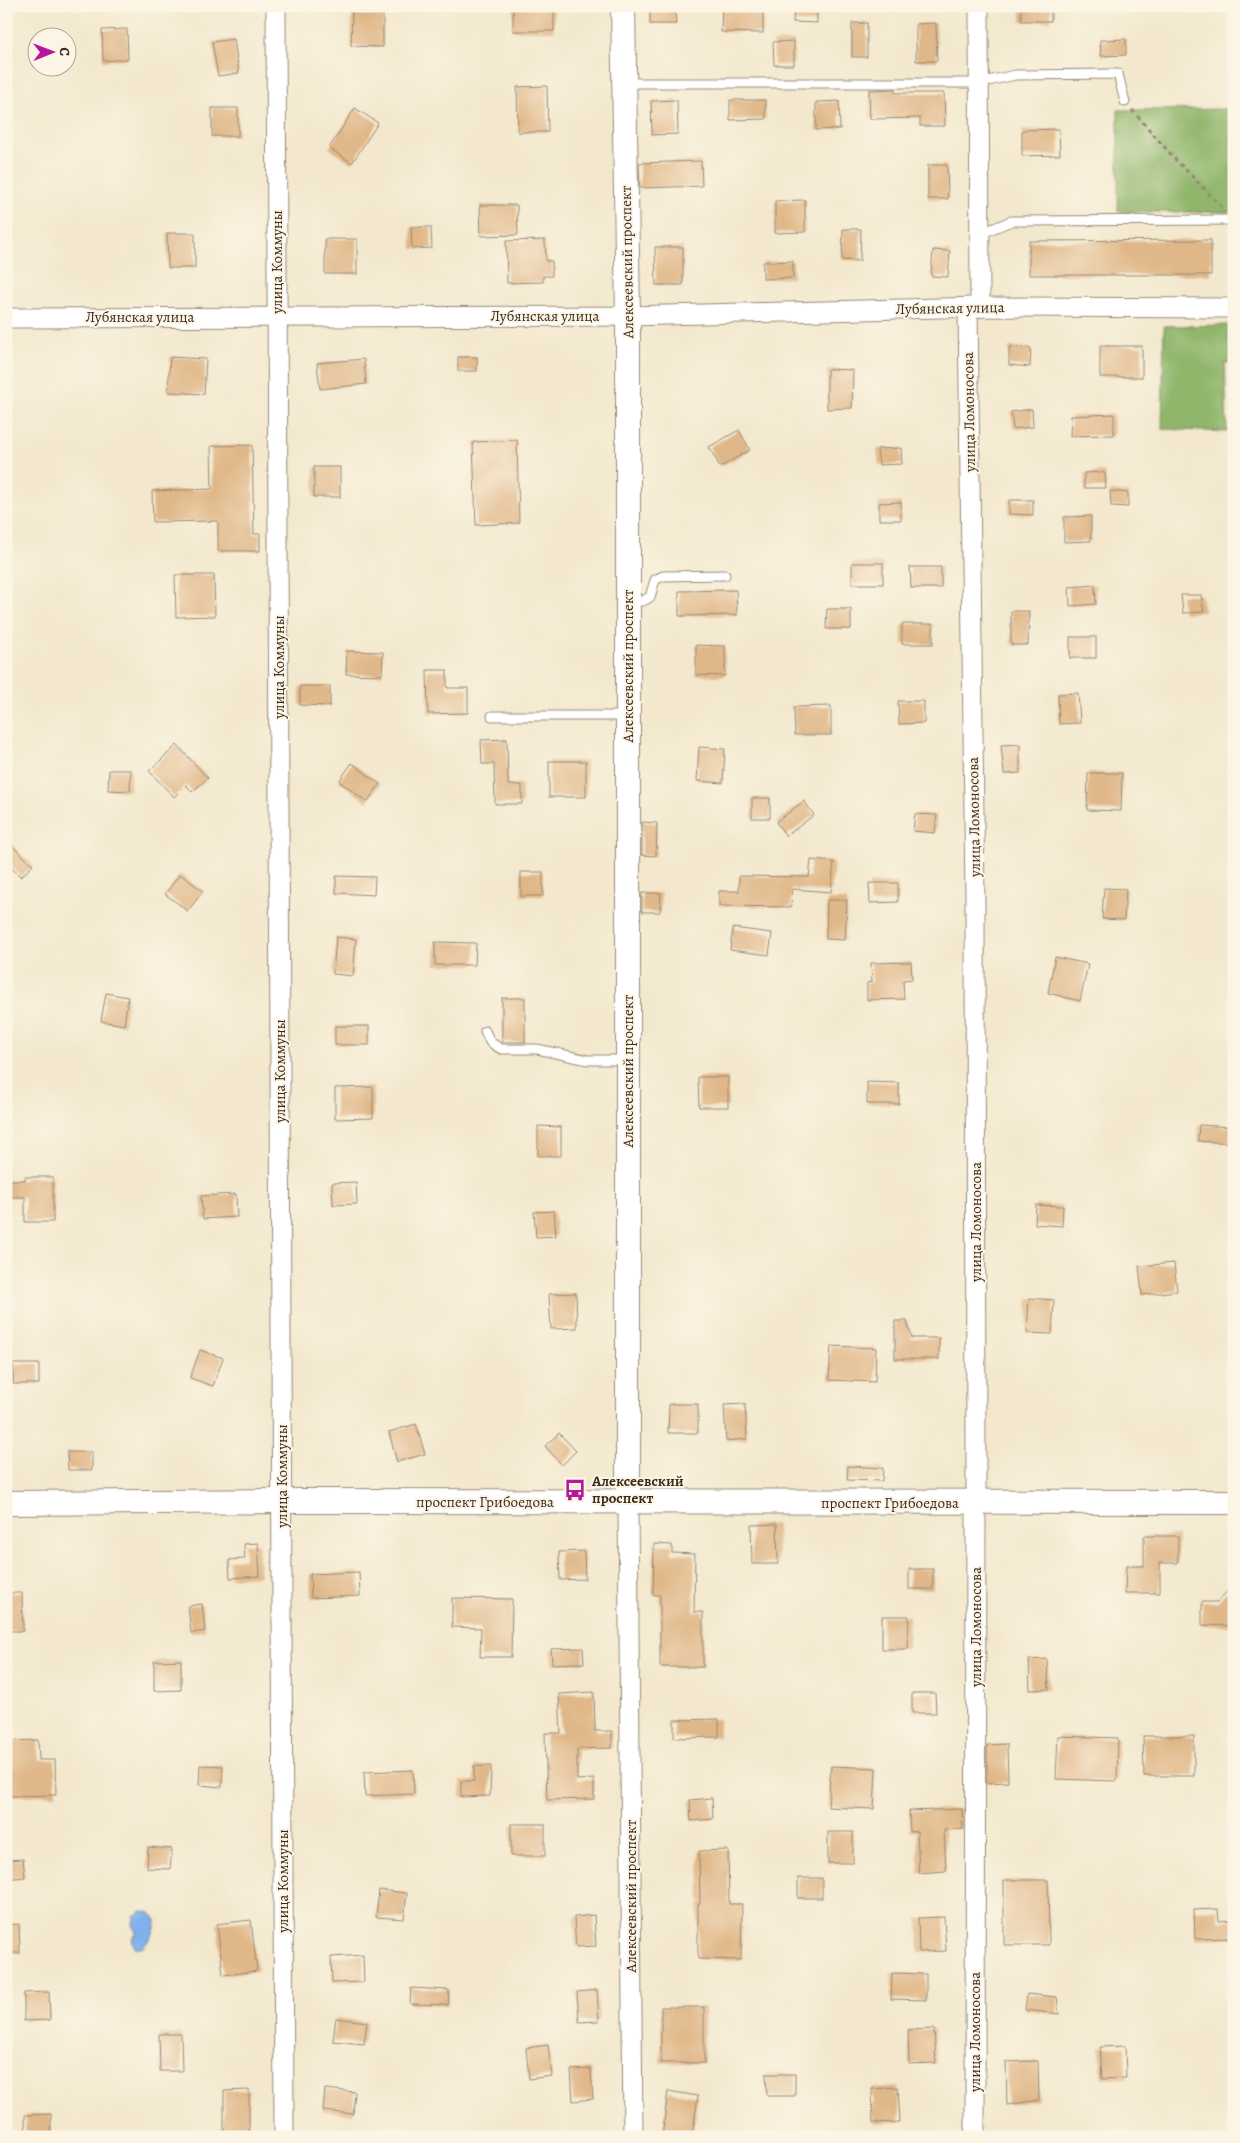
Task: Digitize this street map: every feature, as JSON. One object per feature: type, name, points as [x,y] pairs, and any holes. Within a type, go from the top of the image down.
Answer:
[{"type":"street","name":"улица Коммуны","points":[[276,6],[284,2137]]},
{"type":"street","name":"Алексеевский проспект","points":[[623,6],[628,316],[628,1502],[634,2137]]},
{"type":"street","name":"улица Ломоносова","points":[[975,2137],[974,307],[980,234],[979,6]]},
{"type":"street","name":"Лубянская улица","points":[[6,318],[628,316],[974,307],[1234,308]]},
{"type":"street","name":"проспект Грибоедова","points":[[6,1503],[282,1501],[1234,1502]]},
{"type":"lane","points":[[623,83],[979,83],[1015,74],[1118,74],[1125,102]]},
{"type":"lane","points":[[980,234],[1011,221],[1234,220]]},
{"type":"lane","points":[[628,601],[643,601],[650,597],[655,580],[663,576],[725,575]]},
{"type":"lane","points":[[492,716],[628,716]]},
{"type":"lane","points":[[485,1031],[490,1042],[501,1049],[537,1049],[588,1060],[628,1060]]},
{"type":"path","points":[[1125,102],[1175,159],[1227,212]]},
{"type":"green space","points":[[1234,109],[1234,212],[1118,212],[1118,110]]},
{"type":"green space","points":[[1234,325],[1234,363],[1225,363],[1227,432],[1162,429],[1164,326]]},
{"type":"water","points":[[142,1911],[154,1916],[156,1926],[142,1948],[135,1948],[132,1939],[137,1932],[133,1925],[134,1916]]},
{"type":"building","points":[[513,6],[554,6],[554,31],[513,31]]},
{"type":"building","points":[[650,6],[675,6],[676,24],[650,24]]},
{"type":"building","points":[[722,6],[763,6],[763,33],[721,32]]},
{"type":"building","points":[[794,6],[817,6],[817,23],[793,22]]},
{"type":"building","points":[[1021,6],[1051,6],[1051,21],[1021,21]]},
{"type":"building","points":[[352,12],[383,12],[383,47],[351,46]]},
{"type":"building","points":[[852,23],[867,23],[867,57],[852,57]]},
{"type":"building","points":[[936,23],[937,61],[916,61],[916,24]]},
{"type":"building","points":[[127,29],[128,59],[103,61],[102,30]]},
{"type":"building","points":[[234,39],[239,73],[218,76],[212,42]]},
{"type":"building","points":[[1126,39],[1126,55],[1101,56],[1100,40]]},
{"type":"building","points":[[794,41],[794,65],[774,65],[773,42]]},
{"type":"building","points":[[547,86],[548,132],[518,132],[517,87]]},
{"type":"building","points":[[895,89],[895,93],[944,93],[945,126],[920,126],[920,118],[870,119],[869,90]]},
{"type":"building","points":[[677,100],[678,134],[652,135],[651,101]]},
{"type":"building","points":[[730,100],[765,100],[766,119],[730,120]]},
{"type":"building","points":[[839,101],[840,129],[816,130],[816,102]]},
{"type":"building","points":[[212,108],[238,108],[238,136],[212,136]]},
{"type":"building","points":[[355,108],[378,123],[352,163],[329,148]]},
{"type":"building","points":[[1059,129],[1060,155],[1022,156],[1022,130]]},
{"type":"building","points":[[701,161],[702,186],[640,188],[639,163]]},
{"type":"building","points":[[928,165],[947,165],[948,199],[928,199]]},
{"type":"building","points":[[805,200],[805,232],[775,233],[775,201]]},
{"type":"building","points":[[480,205],[517,205],[518,235],[481,236]]},
{"type":"building","points":[[411,227],[431,227],[432,248],[412,249]]},
{"type":"building","points":[[843,229],[861,229],[860,261],[842,260]]},
{"type":"building","points":[[167,233],[195,233],[195,268],[168,268]]},
{"type":"building","points":[[325,239],[357,239],[357,274],[325,274]]},
{"type":"building","points":[[545,240],[546,261],[552,261],[552,276],[543,276],[543,282],[507,283],[506,241]]},
{"type":"building","points":[[1211,240],[1211,275],[1029,275],[1029,241]]},
{"type":"building","points":[[655,247],[683,247],[683,285],[656,285]]},
{"type":"building","points":[[933,250],[950,251],[948,277],[931,276]]},
{"type":"building","points":[[793,261],[793,278],[763,279],[763,262]]},
{"type":"building","points":[[1100,346],[1142,346],[1142,377],[1100,377]]},
{"type":"building","points":[[1009,347],[1031,348],[1030,367],[1009,365]]},
{"type":"building","points":[[170,357],[206,359],[204,394],[168,392]]},
{"type":"building","points":[[458,357],[477,357],[477,371],[458,371]]},
{"type":"building","points":[[364,359],[366,384],[320,389],[317,363]]},
{"type":"building","points":[[827,369],[853,370],[852,408],[827,409]]},
{"type":"building","points":[[1032,409],[1033,427],[1013,429],[1011,412]]},
{"type":"building","points":[[1114,414],[1114,435],[1070,436],[1071,416]]},
{"type":"building","points":[[739,430],[750,450],[720,467],[709,447]]},
{"type":"building","points":[[517,440],[519,523],[476,525],[473,442]]},
{"type":"building","points":[[252,445],[254,534],[260,534],[260,551],[218,551],[218,521],[153,522],[152,491],[212,489],[211,446]]},
{"type":"building","points":[[901,448],[902,464],[879,465],[877,449]]},
{"type":"building","points":[[314,467],[340,467],[340,497],[314,497]]},
{"type":"building","points":[[1105,472],[1106,488],[1084,488],[1084,473]]},
{"type":"building","points":[[1110,491],[1128,493],[1128,507],[1111,506]]},
{"type":"building","points":[[1009,500],[1033,500],[1033,515],[1009,514]]},
{"type":"building","points":[[901,502],[901,520],[879,520],[879,503]]},
{"type":"building","points":[[1091,516],[1091,541],[1064,542],[1064,517]]},
{"type":"building","points":[[852,563],[883,563],[883,584],[852,584]]},
{"type":"building","points":[[910,567],[941,567],[941,588],[911,588]]},
{"type":"building","points":[[175,575],[214,575],[215,616],[176,617]]},
{"type":"building","points":[[1095,585],[1096,604],[1070,606],[1069,587]]},
{"type":"building","points":[[736,590],[737,615],[679,616],[679,591]]},
{"type":"building","points":[[1181,595],[1201,595],[1204,612],[1183,613]]},
{"type":"building","points":[[827,609],[851,609],[851,629],[826,629]]},
{"type":"building","points":[[1011,611],[1029,611],[1028,645],[1011,645]]},
{"type":"building","points":[[902,624],[933,624],[933,644],[902,644]]},
{"type":"building","points":[[1070,637],[1096,637],[1096,658],[1070,658]]},
{"type":"building","points":[[696,645],[725,646],[725,676],[696,675]]},
{"type":"building","points":[[347,651],[383,652],[382,675],[346,674]]},
{"type":"building","points":[[427,670],[447,670],[447,688],[468,688],[468,713],[428,714]]},
{"type":"building","points":[[300,686],[330,686],[330,706],[300,705]]},
{"type":"building","points":[[1078,693],[1080,723],[1059,724],[1058,694]]},
{"type":"building","points":[[898,701],[924,701],[924,723],[899,724]]},
{"type":"building","points":[[831,706],[831,735],[795,735],[794,707]]},
{"type":"building","points":[[507,739],[508,785],[522,785],[522,804],[495,804],[494,764],[482,764],[481,740]]},
{"type":"building","points":[[1020,744],[1020,773],[1004,774],[1001,745]]},
{"type":"building","points":[[177,745],[208,778],[192,792],[186,785],[174,797],[149,771]]},
{"type":"building","points":[[699,747],[725,749],[723,783],[697,781]]},
{"type":"building","points":[[549,761],[586,761],[586,797],[549,797]]},
{"type":"building","points":[[352,763],[380,784],[367,802],[339,781]]},
{"type":"building","points":[[109,770],[131,770],[130,791],[108,790]]},
{"type":"building","points":[[1088,773],[1122,773],[1121,811],[1087,810]]},
{"type":"building","points":[[752,798],[770,798],[770,818],[752,818]]},
{"type":"building","points":[[804,801],[814,815],[786,836],[776,822]]},
{"type":"building","points":[[915,814],[937,815],[935,833],[913,831]]},
{"type":"building","points":[[642,822],[657,823],[656,856],[642,855]]},
{"type":"building","points":[[6,840],[33,865],[21,877],[6,863]]},
{"type":"building","points":[[811,860],[834,862],[831,892],[792,889],[791,907],[719,906],[719,891],[739,891],[739,876],[809,877]]},
{"type":"building","points":[[521,872],[543,872],[543,896],[521,896]]},
{"type":"building","points":[[180,874],[203,891],[188,911],[165,894]]},
{"type":"building","points":[[336,876],[375,877],[374,895],[336,893]]},
{"type":"building","points":[[869,883],[898,883],[898,902],[870,903]]},
{"type":"building","points":[[1104,888],[1126,889],[1124,920],[1102,919]]},
{"type":"building","points":[[642,893],[661,893],[660,912],[642,912]]},
{"type":"building","points":[[827,900],[847,900],[845,940],[826,939]]},
{"type":"building","points":[[733,928],[772,933],[769,955],[730,950]]},
{"type":"building","points":[[336,937],[356,939],[353,976],[333,974]]},
{"type":"building","points":[[435,942],[476,943],[475,965],[435,965]]},
{"type":"building","points":[[1055,957],[1088,964],[1080,1001],[1048,993]]},
{"type":"building","points":[[911,962],[912,979],[903,980],[904,999],[867,1000],[867,983],[872,982],[871,963]]},
{"type":"building","points":[[106,993],[128,997],[124,1025],[101,1021]]},
{"type":"building","points":[[502,998],[525,998],[525,1042],[502,1042]]},
{"type":"building","points":[[335,1026],[369,1026],[369,1045],[335,1045]]},
{"type":"building","points":[[698,1077],[728,1077],[728,1107],[699,1107]]},
{"type":"building","points":[[867,1082],[899,1083],[899,1104],[867,1104]]},
{"type":"building","points":[[373,1087],[373,1118],[335,1119],[335,1088]]},
{"type":"building","points":[[1199,1125],[1234,1127],[1234,1143],[1198,1141]]},
{"type":"building","points":[[538,1126],[561,1127],[561,1156],[538,1156]]},
{"type":"building","points":[[25,1177],[53,1177],[53,1222],[25,1222],[25,1197],[6,1197],[6,1180],[25,1180]]},
{"type":"building","points":[[356,1182],[357,1204],[333,1205],[332,1183]]},
{"type":"building","points":[[236,1194],[237,1217],[203,1219],[201,1196]]},
{"type":"building","points":[[1036,1205],[1063,1206],[1062,1226],[1035,1224]]},
{"type":"building","points":[[554,1211],[556,1236],[536,1237],[534,1212]]},
{"type":"building","points":[[1174,1263],[1177,1291],[1142,1295],[1139,1266]]},
{"type":"building","points":[[576,1293],[577,1328],[551,1329],[549,1294]]},
{"type":"building","points":[[1029,1298],[1054,1300],[1052,1334],[1027,1333]]},
{"type":"building","points":[[895,1321],[907,1321],[912,1338],[939,1338],[939,1359],[895,1359]]},
{"type":"building","points":[[831,1346],[876,1348],[875,1382],[829,1380]]},
{"type":"building","points":[[200,1350],[223,1358],[213,1386],[190,1378]]},
{"type":"building","points":[[13,1364],[39,1364],[39,1384],[13,1384]]},
{"type":"building","points":[[669,1404],[698,1404],[698,1433],[668,1433]]},
{"type":"building","points":[[745,1404],[747,1439],[726,1441],[724,1405]]},
{"type":"building","points":[[416,1424],[425,1454],[397,1462],[389,1432]]},
{"type":"building","points":[[559,1433],[576,1451],[562,1465],[545,1446]]},
{"type":"building","points":[[67,1452],[92,1452],[92,1470],[68,1470]]},
{"type":"building","points":[[848,1466],[883,1468],[882,1481],[847,1480]]},
{"type":"building","points":[[777,1524],[778,1564],[752,1564],[751,1525]]},
{"type":"building","points":[[1144,1536],[1178,1536],[1178,1563],[1160,1563],[1160,1593],[1125,1593],[1126,1566],[1144,1566]]},
{"type":"building","points":[[258,1543],[260,1576],[230,1578],[229,1560],[245,1559],[244,1544]]},
{"type":"building","points":[[654,1544],[672,1545],[672,1553],[695,1554],[694,1612],[703,1612],[703,1667],[660,1667],[660,1595],[653,1595]]},
{"type":"building","points":[[584,1551],[585,1579],[560,1580],[559,1552]]},
{"type":"building","points":[[909,1569],[933,1569],[933,1589],[909,1589]]},
{"type":"building","points":[[359,1572],[360,1596],[311,1598],[310,1574]]},
{"type":"building","points":[[1234,1584],[1234,1626],[1202,1625],[1202,1602],[1217,1602]]},
{"type":"building","points":[[6,1593],[22,1593],[23,1631],[6,1631]]},
{"type":"building","points":[[452,1598],[512,1599],[511,1657],[480,1657],[481,1628],[452,1627]]},
{"type":"building","points":[[202,1604],[205,1631],[191,1633],[188,1606]]},
{"type":"building","points":[[882,1616],[909,1616],[908,1649],[882,1649]]},
{"type":"building","points":[[583,1648],[584,1663],[552,1664],[551,1649]]},
{"type":"building","points":[[1047,1659],[1049,1689],[1030,1690],[1029,1660]]},
{"type":"building","points":[[181,1660],[181,1690],[154,1691],[154,1661]]},
{"type":"building","points":[[594,1692],[595,1731],[612,1731],[612,1748],[577,1749],[577,1780],[594,1779],[594,1799],[547,1800],[545,1733],[561,1733],[559,1694]]},
{"type":"building","points":[[912,1693],[935,1693],[936,1713],[912,1713]]},
{"type":"building","points":[[719,1719],[719,1737],[674,1738],[674,1720]]},
{"type":"building","points":[[1058,1736],[1118,1738],[1117,1781],[1056,1779]]},
{"type":"building","points":[[1143,1736],[1194,1736],[1194,1776],[1144,1776]]},
{"type":"building","points":[[38,1740],[39,1760],[55,1760],[56,1795],[10,1796],[8,1741]]},
{"type":"building","points":[[1007,1744],[1008,1782],[987,1783],[987,1745]]},
{"type":"building","points":[[200,1765],[223,1766],[222,1787],[199,1785]]},
{"type":"building","points":[[474,1766],[491,1766],[490,1796],[461,1797],[461,1781],[474,1781]]},
{"type":"building","points":[[831,1766],[876,1768],[874,1809],[828,1807]]},
{"type":"building","points":[[413,1770],[414,1794],[365,1796],[364,1772]]},
{"type":"building","points":[[712,1798],[713,1819],[691,1821],[690,1800]]},
{"type":"building","points":[[962,1809],[963,1829],[944,1830],[946,1871],[919,1873],[917,1831],[910,1832],[909,1811]]},
{"type":"building","points":[[511,1824],[545,1824],[545,1856],[511,1856]]},
{"type":"building","points":[[828,1832],[853,1832],[853,1863],[828,1863]]},
{"type":"building","points":[[148,1847],[172,1849],[170,1869],[147,1868]]},
{"type":"building","points":[[728,1850],[729,1904],[742,1904],[741,1960],[698,1959],[699,1851]]},
{"type":"building","points":[[23,1859],[25,1877],[6,1879],[6,1860]]},
{"type":"building","points":[[798,1878],[822,1878],[822,1898],[798,1898]]},
{"type":"building","points":[[1004,1880],[1048,1880],[1049,1945],[1004,1945]]},
{"type":"building","points":[[379,1890],[407,1893],[404,1919],[376,1917]]},
{"type":"building","points":[[1218,1909],[1219,1921],[1232,1920],[1233,1938],[1195,1939],[1194,1910]]},
{"type":"building","points":[[594,1915],[596,1946],[576,1947],[574,1917]]},
{"type":"building","points":[[944,1917],[946,1951],[919,1952],[918,1918]]},
{"type":"building","points":[[251,1920],[257,1971],[223,1975],[217,1924]]},
{"type":"building","points":[[19,1924],[20,1953],[6,1953],[6,1925]]},
{"type":"building","points":[[363,1955],[364,1982],[332,1983],[331,1957]]},
{"type":"building","points":[[892,1973],[926,1974],[926,2000],[891,1999]]},
{"type":"building","points":[[411,1988],[449,1990],[448,2005],[410,2004]]},
{"type":"building","points":[[597,1990],[599,2021],[579,2022],[577,1992]]},
{"type":"building","points":[[49,1992],[50,2020],[24,2021],[24,1993]]},
{"type":"building","points":[[1027,1994],[1057,1997],[1059,2014],[1025,2010]]},
{"type":"building","points":[[661,2007],[704,2007],[704,2063],[661,2063]]},
{"type":"building","points":[[336,2018],[367,2022],[364,2044],[333,2041]]},
{"type":"building","points":[[934,2029],[936,2063],[909,2064],[908,2030]]},
{"type":"building","points":[[159,2034],[181,2034],[182,2071],[160,2071]]},
{"type":"building","points":[[548,2045],[552,2076],[529,2079],[526,2048]]},
{"type":"building","points":[[1125,2046],[1126,2078],[1102,2079],[1100,2047]]},
{"type":"building","points":[[1038,2061],[1039,2100],[1007,2105],[1006,2062]]},
{"type":"building","points":[[591,2069],[593,2099],[573,2101],[571,2070]]},
{"type":"building","points":[[766,2074],[795,2074],[795,2096],[767,2096]]},
{"type":"building","points":[[898,2087],[900,2122],[873,2123],[872,2089]]},
{"type":"building","points":[[325,2089],[355,2092],[353,2114],[323,2111]]},
{"type":"building","points":[[249,2090],[249,2132],[224,2133],[224,2091]]},
{"type":"building","points":[[668,2091],[698,2096],[692,2137],[662,2137]]},
{"type":"building","points":[[51,2114],[51,2137],[26,2137],[25,2115]]},
{"type":"place","name":"Алексеевский проспект","points":[[575,1490]]}]
